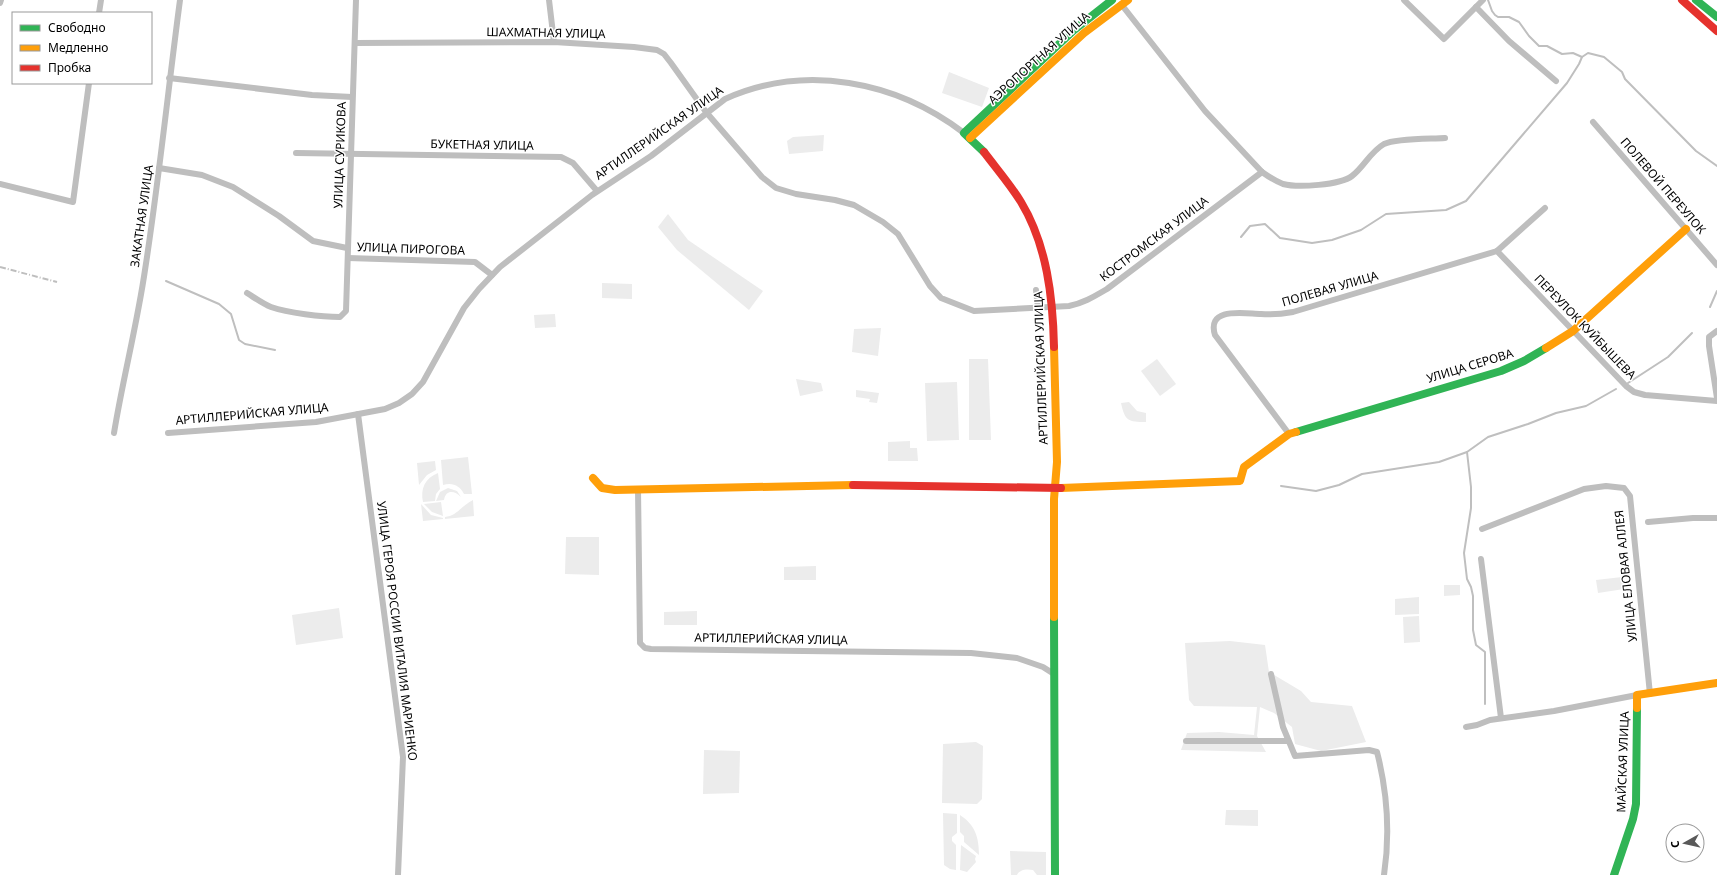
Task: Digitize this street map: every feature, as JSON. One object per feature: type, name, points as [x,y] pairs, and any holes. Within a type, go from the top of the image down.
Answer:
[{"type":"street","points":[[99,12],[101,0]]},
{"type":"street","name":"ЗАКАТНАЯ УЛИЦА","points":[[114,433],[122,383],[134,339],[145,271],[160,168],[169,78],[180,0]]},
{"type":"street","name":"УЛИЦА СУРИКОВА","points":[[247,293],[271,307],[288,311],[325,317],[340,317],[346,311],[356,0]]},
{"type":"street","points":[[549,0],[554,42]]},
{"type":"street","name":"АЭРОПОРТНАЯ УЛИЦА","points":[[967,135],[1074,30],[1112,0]]},
{"type":"street","points":[[1404,0],[1444,39],[1482,1]]},
{"type":"street","points":[[1682,0],[1717,31]]},
{"type":"street","points":[[1696,0],[1717,17]]},
{"type":"street","points":[[1124,2],[1205,110],[1262,172],[1273,180],[1299,186],[1338,182],[1350,178],[1375,151],[1386,144],[1445,138]]},
{"type":"street","name":"АЭРОПОРТНАЯ УЛИЦА","points":[[967,135],[1098,21],[1124,2]]},
{"type":"street","points":[[1476,8],[1510,41],[1556,81]]},
{"type":"street","name":"ШАХМАТНАЯ УЛИЦА","points":[[355,43],[554,42],[634,47],[657,50],[664,54],[706,112],[762,177],[776,188],[796,194],[835,200],[854,205],[883,222],[898,234],[930,286],[941,298],[974,311],[1038,308]]},
{"type":"street","points":[[169,78],[312,96],[352,97]]},
{"type":"street","name":"АРТИЛЛЕРИЙСКАЯ УЛИЦА","points":[[168,433],[316,422],[385,409],[399,403],[412,394],[423,382],[464,308],[479,288],[492,275],[521,249],[597,191],[651,156],[706,112],[725,99],[754,88],[788,82],[836,81],[862,84],[898,96],[924,107],[967,135],[1009,184],[1030,219],[1045,262],[1052,308],[1057,462],[1055,488],[1054,674],[1055,875]]},
{"type":"street","points":[[0,184],[73,202],[89,84]]},
{"type":"street","name":"ПОЛЕВОЙ ПЕРЕУЛОК","points":[[1592,122],[1717,265]]},
{"type":"street","name":"БУКЕТНАЯ УЛИЦА","points":[[296,153],[560,157],[573,162],[597,191]]},
{"type":"street","points":[[160,168],[202,175],[233,187],[279,216],[313,241],[348,248]]},
{"type":"street","name":"КОСТРОМСКАЯ УЛИЦА","points":[[1038,308],[1052,308],[1079,304],[1107,289],[1262,172]]},
{"type":"street","name":"ПОЛЕВАЯ УЛИЦА","points":[[1289,434],[1215,335],[1213,328],[1215,321],[1222,315],[1239,312],[1280,315],[1293,312],[1497,251],[1545,208]]},
{"type":"street","name":"УЛИЦА СЕРОВА","points":[[1055,488],[1240,481],[1244,467],[1289,434],[1501,372],[1524,362],[1573,331],[1686,229]]},
{"type":"street","name":"ПЕРЕУЛОК КУЙБЫШЕВА","points":[[1497,251],[1626,386],[1634,392],[1644,395],[1717,401]]},
{"type":"street","name":"УЛИЦА ПИРОГОВА","points":[[348,258],[475,262],[492,275]]},
{"type":"street","points":[[1036,290],[1038,308]]},
{"type":"street","points":[[1717,331],[1709,337],[1709,346],[1717,398]]},
{"type":"street","name":"УЛИЦА ГЕРОЯ РОССИИ ВИТАЛИЯ МАРИЕНКО","points":[[358,414],[403,757],[398,875]]},
{"type":"street","points":[[593,478],[597,486],[602,489],[855,485],[1055,488]]},
{"type":"street","name":"УЛИЦА ЕЛОВАЯ АЛЛЕЯ","points":[[1482,529],[1578,491],[1606,486],[1624,488],[1630,496],[1650,694]]},
{"type":"street","name":"АРТИЛЛЕРИЙСКАЯ УЛИЦА","points":[[638,489],[640,643],[645,648],[735,651],[971,653],[1017,658],[1043,667],[1054,674]]},
{"type":"street","points":[[1648,522],[1693,518],[1717,518]]},
{"type":"street","points":[[1481,559],[1501,718]]},
{"type":"street","points":[[1271,674],[1283,727],[1295,756],[1369,750],[1377,752],[1383,777],[1385,802],[1386,842],[1384,875]]},
{"type":"street","points":[[1466,727],[1501,718],[1554,711],[1637,695],[1717,684]]},
{"type":"street","name":"МАЙСКАЯ УЛИЦА","points":[[1614,875],[1633,819],[1636,804],[1637,695]]},
{"type":"street","points":[[1186,741],[1288,741]]},
{"type":"shaded area","points":[[949,72],[989,88],[982,107],[942,93]]},
{"type":"shaded area","points":[[824,135],[823,151],[789,154],[787,141],[793,137]]},
{"type":"shaded area","points":[[668,214],[688,240],[763,291],[749,310],[677,250],[658,227]]},
{"type":"shaded area","points":[[602,283],[632,284],[632,299],[602,298]]},
{"type":"shaded area","points":[[555,314],[556,327],[535,328],[534,315]]},
{"type":"shaded area","points":[[881,328],[878,356],[852,352],[854,329]]},
{"type":"shaded area","points":[[969,359],[988,359],[991,440],[969,440]]},
{"type":"shaded area","points":[[1157,359],[1176,384],[1160,396],[1141,371]]},
{"type":"shaded area","points":[[796,379],[821,383],[823,391],[800,396]]},
{"type":"shaded area","points":[[957,382],[959,440],[927,441],[925,383]]},
{"type":"shaded area","points":[[856,390],[879,393],[877,403],[869,402],[870,399],[856,397]]},
{"type":"shaded area","points":[[1129,402],[1137,411],[1146,413],[1146,422],[1131,421],[1126,417],[1121,403]]},
{"type":"shaded area","points":[[910,441],[910,448],[917,448],[918,461],[888,461],[888,442]]},
{"type":"shaded area","points":[[468,457],[472,494],[464,494],[453,484],[443,485],[441,460]]},
{"type":"shaded area","points":[[435,461],[436,470],[427,475],[419,485],[417,463]]},
{"type":"shaded area","points":[[438,473],[440,489],[436,494],[435,501],[423,502],[422,493],[424,484]]},
{"type":"shaded area","points":[[448,488],[457,491],[461,497],[454,492],[451,492],[445,496],[444,500],[436,501],[440,492]]},
{"type":"shaded area","points":[[473,500],[474,516],[445,519],[445,517],[453,515]]},
{"type":"shaded area","points":[[441,502],[443,516],[432,512],[424,504]]},
{"type":"shaded area","points":[[421,504],[431,515],[443,519],[423,521]]},
{"type":"shaded area","points":[[566,537],[599,537],[599,575],[565,574]]},
{"type":"shaded area","points":[[816,566],[816,580],[784,580],[784,567]]},
{"type":"shaded area","points":[[1622,577],[1624,589],[1598,593],[1596,580]]},
{"type":"shaded area","points":[[1444,585],[1460,585],[1460,595],[1444,596]]},
{"type":"shaded area","points":[[1419,597],[1419,614],[1395,615],[1395,599]]},
{"type":"shaded area","points":[[339,608],[343,638],[296,645],[292,615]]},
{"type":"shaded area","points":[[697,611],[697,625],[664,625],[664,612]]},
{"type":"shaded area","points":[[1419,616],[1420,642],[1404,643],[1403,617]]},
{"type":"shaded area","points":[[1230,641],[1265,645],[1269,672],[1301,691],[1311,702],[1352,706],[1366,742],[1321,751],[1295,744],[1292,727],[1274,713],[1260,707],[1257,736],[1266,752],[1181,750],[1187,733],[1219,732],[1254,735],[1257,707],[1194,706],[1189,700],[1185,643]]},
{"type":"shaded area","points":[[976,742],[983,746],[982,799],[977,804],[942,803],[943,744]]},
{"type":"shaded area","points":[[704,750],[740,751],[739,793],[703,794]]},
{"type":"shaded area","points":[[1226,810],[1258,810],[1258,826],[1225,825]]},
{"type":"shaded area","points":[[943,813],[957,814],[957,833],[952,837],[952,841],[956,845],[956,870],[950,869],[944,865]]},
{"type":"shaded area","points":[[960,815],[973,827],[977,837],[979,855],[964,842],[964,836],[960,832]]},
{"type":"shaded area","points":[[961,845],[976,856],[976,862],[967,872],[960,870]]},
{"type":"shaded area","points":[[1010,851],[1046,852],[1046,875],[1037,875],[1033,870],[1024,870],[1017,875],[1011,875]]},
{"type":"waterway","points":[[1488,0],[1495,15],[1498,17],[1509,17],[1519,22],[1529,36],[1539,46],[1547,46],[1562,54],[1573,53],[1582,57]]},
{"type":"waterway","points":[[1241,237],[1250,226],[1265,224],[1280,238],[1312,243],[1332,240],[1361,230],[1386,214],[1446,210],[1466,201],[1567,83],[1582,57],[1588,53],[1604,57],[1622,72],[1625,79],[1696,151],[1717,166]]},
{"type":"waterway","points":[[166,281],[219,304],[231,314],[239,340],[245,344],[275,350]]},
{"type":"waterway","points":[[1710,307],[1717,291]]},
{"type":"waterway","points":[[1628,383],[1668,357],[1692,333]]},
{"type":"waterway","points":[[1281,486],[1316,491],[1339,485],[1362,474],[1439,462],[1467,452],[1488,437],[1556,413],[1586,406],[1616,389]]},
{"type":"waterway","points":[[1467,452],[1471,487],[1471,508],[1464,553],[1467,579],[1473,596],[1473,630],[1476,645],[1485,652],[1485,704]]},
{"type":"railway","points":[[0,267],[57,282]]},
{"type":"traffic: fast","points":[[984,152],[964,133],[1074,30],[1112,0]]},
{"type":"traffic: fast","points":[[1696,0],[1717,17]]},
{"type":"traffic: fast","points":[[1296,432],[1501,371],[1524,361],[1546,348]]},
{"type":"traffic: fast","points":[[1054,617],[1055,875]]},
{"type":"traffic: fast","points":[[1614,875],[1633,819],[1636,804],[1637,708]]},
{"type":"traffic: slow","points":[[970,138],[1084,33],[1128,0]]},
{"type":"traffic: slow","points":[[1546,348],[1573,331],[1686,229]]},
{"type":"traffic: slow","points":[[1054,347],[1057,462],[1054,499],[1054,617]]},
{"type":"traffic: slow","points":[[1061,488],[1240,481],[1244,467],[1289,434],[1296,432]]},
{"type":"traffic: slow","points":[[593,478],[602,488],[615,490],[853,485]]},
{"type":"traffic: slow","points":[[1637,708],[1637,695],[1717,683]]},
{"type":"traffic: jam","points":[[1682,0],[1717,31]]},
{"type":"traffic: jam","points":[[984,152],[1008,182],[1021,202],[1037,236],[1043,254],[1050,291],[1054,347]]},
{"type":"traffic: jam","points":[[853,485],[1061,488]]}]
